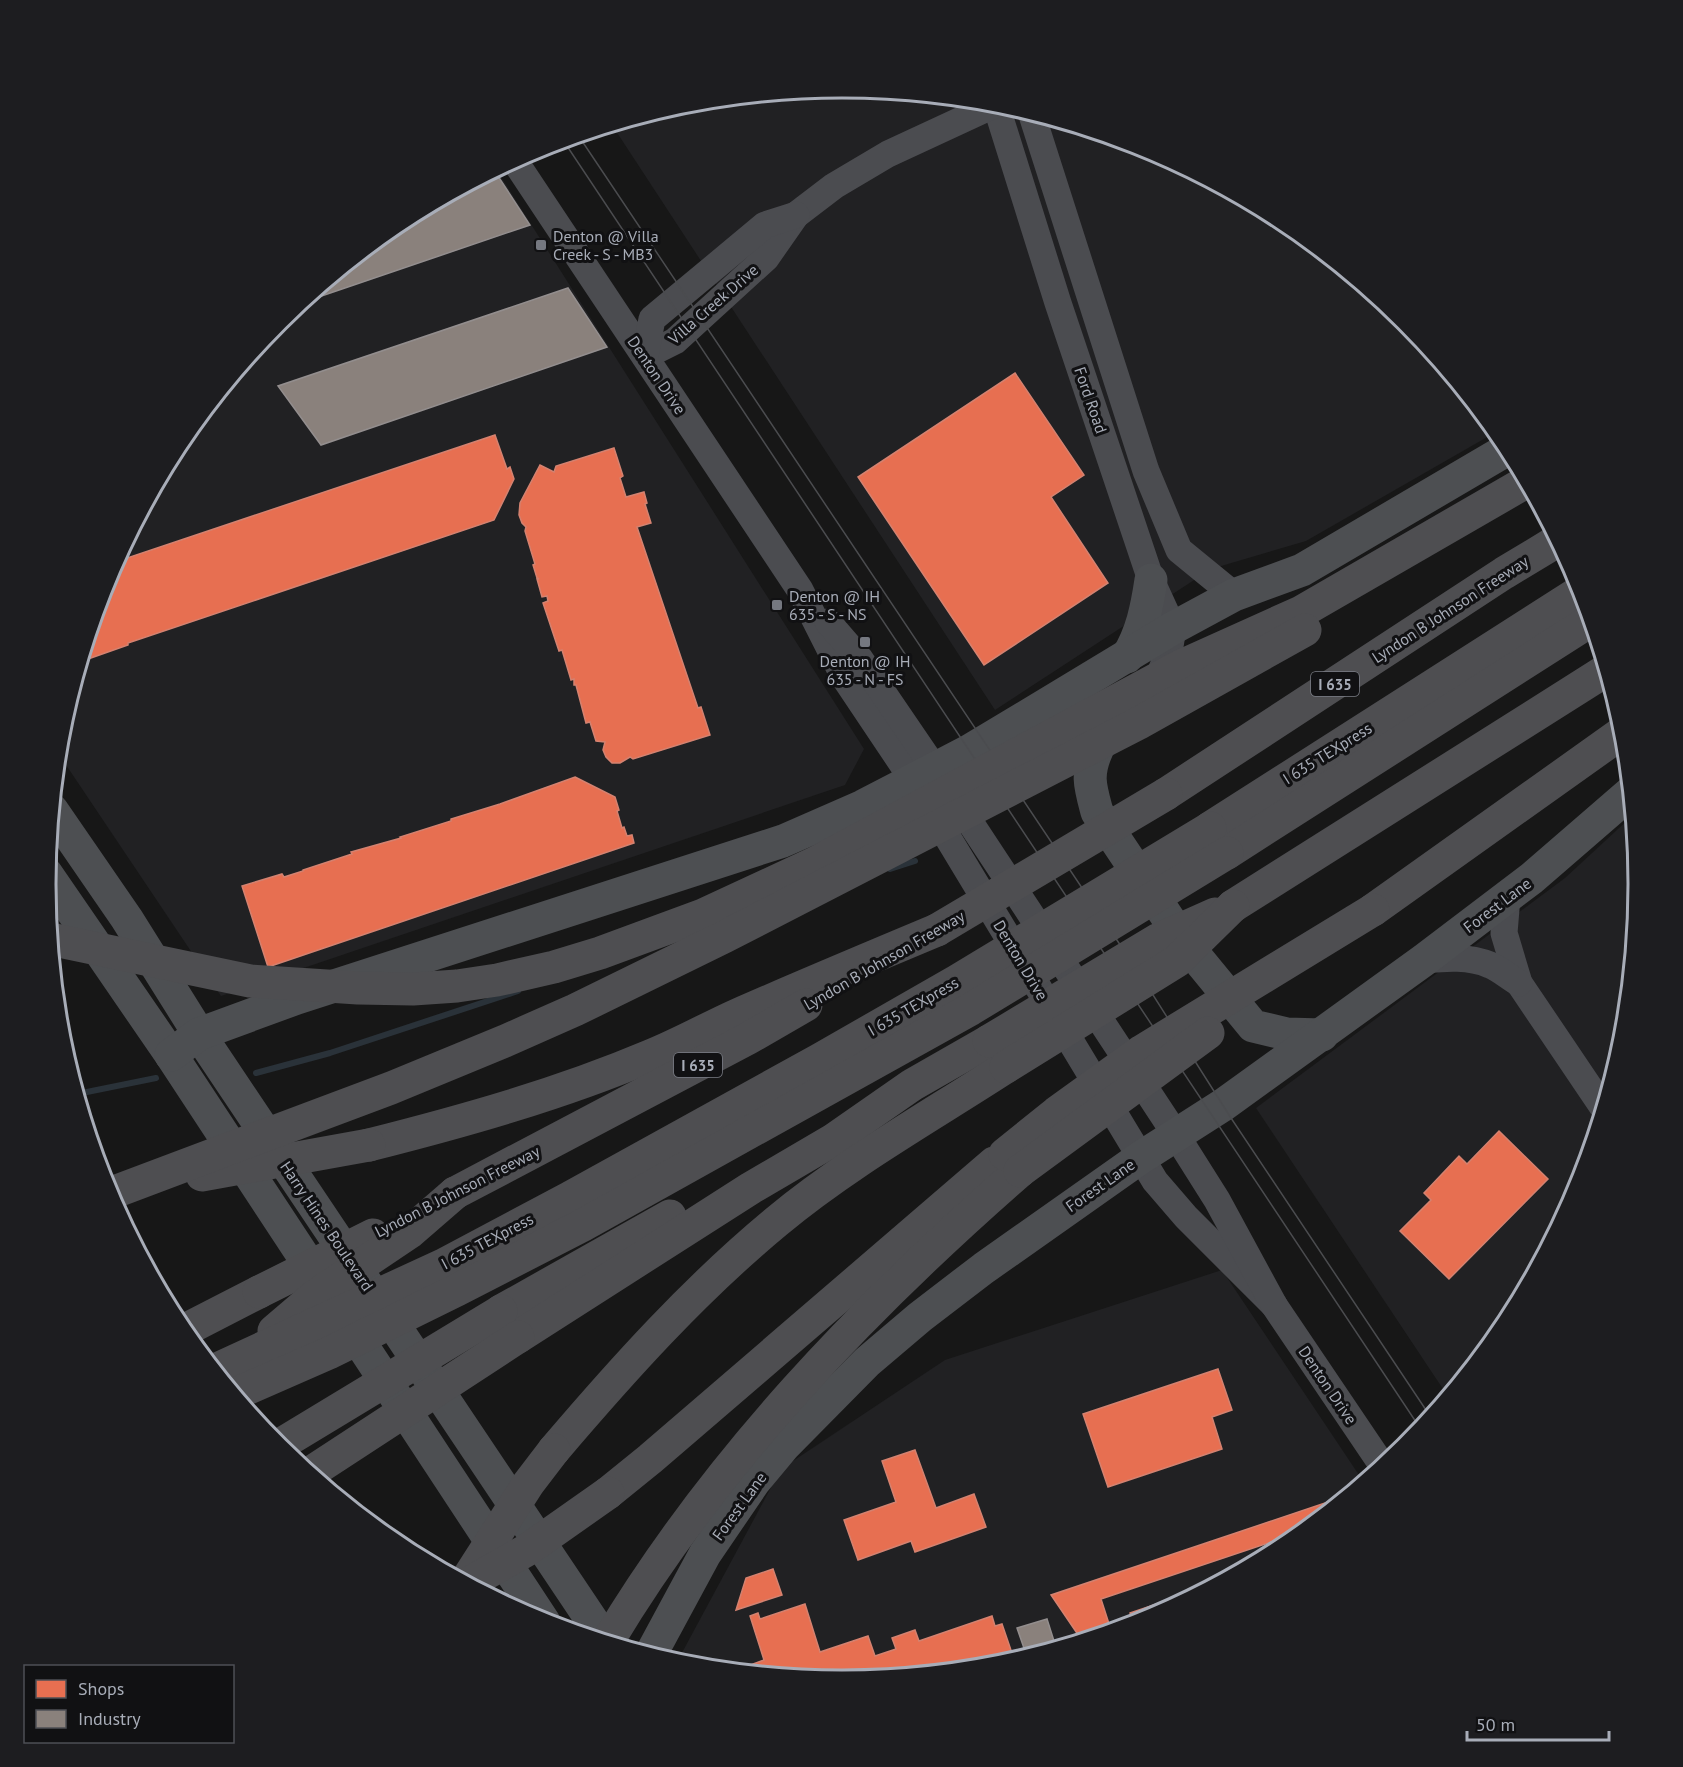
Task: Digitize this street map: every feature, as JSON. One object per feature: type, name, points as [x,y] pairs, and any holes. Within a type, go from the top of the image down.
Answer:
[{"type":"highway","points":[[58,941],[250,981],[311,986],[413,989],[497,980],[554,967],[600,953],[703,915],[815,863],[1181,666],[1301,612],[1519,487]]},
{"type":"highway","points":[[118,1191],[391,1088],[505,1041],[724,937],[1139,723],[1303,631],[1520,487]]},
{"type":"highway","name":"Lyndon B Johnson Freeway","points":[[193,1326],[455,1193],[747,1039],[937,930],[1166,794],[1550,544]]},
{"type":"highway","name":"I 635 TEXpress","points":[[242,1391],[329,1353],[583,1225],[971,1009],[1573,596]]},
{"type":"highway","name":"I 635 TEXpress","points":[[222,1367],[443,1265],[579,1192],[955,982],[1218,840],[1584,625]]},
{"type":"highway","points":[[288,1441],[509,1324],[751,1188],[833,1140],[912,1085],[998,1054],[1177,961],[1241,901],[1599,675]]},
{"type":"highway","points":[[610,1634],[679,1533],[756,1435],[830,1350],[956,1227],[1020,1171],[1373,910],[1614,739]]},
{"type":"highway","points":[[475,1578],[492,1571],[567,1523],[642,1466],[931,1217],[1056,1113],[1180,1026],[1373,910]]},
{"type":"highway","points":[[57,923],[129,955]]},
{"type":"highway","points":[[115,1183],[191,1176],[369,1145],[510,1106],[630,1064],[734,1016],[937,930]]},
{"type":"highway","points":[[471,1576],[528,1484],[554,1450],[625,1367],[676,1313],[776,1222],[879,1149],[998,1054]]},
{"type":"highway","points":[[228,1375],[315,1296],[410,1232],[455,1193]]},
{"type":"highway","points":[[317,1468],[509,1324]]},
{"type":"main road","points":[[171,1054],[199,1034],[297,999],[783,841],[863,806],[969,751],[1173,628],[1234,595],[1302,570],[1499,454]]},
{"type":"main road","points":[[1302,570],[1272,606],[1186,673],[1133,708],[1104,735],[1089,766],[1090,787],[1097,812],[1184,942],[1253,1026],[1287,1034],[1322,1035]]},
{"type":"main road","points":[[1127,657],[1142,625],[1151,580]]},
{"type":"main road","name":"Forest Lane","points":[[655,1647],[679,1598],[722,1526],[784,1446],[826,1402],[911,1324],[975,1275],[1140,1158],[1322,1035],[1424,960],[1507,897],[1600,822],[1623,800]]},
{"type":"main road","name":"Harry Hines Boulevard","points":[[58,819],[127,919],[199,1034],[600,1631]]},
{"type":"main road","points":[[56,888],[171,1054],[534,1607]]},
{"type":"street","name":"Villa Creek Drive","points":[[645,356],[652,319],[765,225],[796,214],[834,186],[888,154],[980,110]]},
{"type":"street","name":"Ford Road","points":[[999,114],[1058,303],[1151,580],[1173,628]]},
{"type":"street","name":"Ford Road","points":[[1033,121],[1132,430],[1146,471],[1179,550],[1234,595]]},
{"type":"street","name":"Denton Drive","points":[[519,167],[800,590],[860,659],[1140,1158],[1186,1217],[1274,1305]]},
{"type":"street","points":[[1105,439],[1132,430]]},
{"type":"street","points":[[1151,695],[1169,652],[1173,628]]},
{"type":"street","name":"Denton Drive","points":[[924,774],[1176,1135],[1217,1200],[1274,1305],[1377,1458]]},
{"type":"street","points":[[1507,897],[1504,933],[1519,983],[1597,1099]]},
{"type":"street","points":[[1424,960],[1451,957],[1475,961],[1491,965],[1519,983]]},
{"type":"shaded area","points":[[842,98],[893,99],[944,104],[1045,124],[1094,139],[1142,157],[1234,203],[1278,230],[1320,260],[1397,328],[1432,365],[1488,437],[1306,541],[1211,569],[995,710],[616,131],[688,113],[739,104],[790,99]]},
{"type":"shaded area","points":[[500,176],[864,749],[845,785],[221,996],[65,764],[82,680],[97,631],[115,583],[161,490],[218,405],[251,365],[323,293],[363,260],[405,230],[449,203]]},
{"type":"shaded area","points":[[1625,822],[1628,884],[1626,935],[1621,986],[1601,1087],[1568,1184],[1522,1277],[1495,1320],[1443,1389],[1256,1108],[1565,878]]},
{"type":"shaded area","points":[[1222,1270],[1359,1475],[1278,1537],[1234,1564],[1142,1610],[1045,1643],[944,1663],[842,1670],[739,1663],[682,1653],[781,1469],[945,1360]]},
{"type":"building: Shops","points":[[1015,373],[1084,475],[1051,497],[1108,583],[984,665],[858,477]]},
{"type":"building: Shops","points":[[495,435],[507,469],[510,467],[514,479],[494,520],[128,643],[128,645],[88,659],[115,583],[127,558]]},
{"type":"building: Shops","points":[[614,448],[623,476],[620,478],[626,497],[644,492],[651,523],[637,527],[698,708],[701,707],[710,735],[633,759],[630,757],[620,763],[612,763],[606,757],[603,750],[605,742],[596,741],[590,722],[586,723],[574,679],[571,680],[562,650],[559,651],[543,603],[548,601],[547,596],[542,597],[525,531],[526,527],[519,515],[520,503],[540,465],[554,472],[556,466]]},
{"type":"building: Shops","points":[[575,777],[615,797],[622,828],[624,827],[627,836],[632,835],[634,843],[268,967],[242,886],[282,874],[284,877],[303,871],[352,854],[351,852],[401,838]]},
{"type":"building: Shops","points":[[1499,1131],[1548,1179],[1449,1279],[1400,1231],[1431,1200],[1424,1193],[1459,1156],[1467,1164]]},
{"type":"building: Shops","points":[[1218,1369],[1232,1410],[1212,1417],[1222,1449],[1108,1487],[1083,1414]]},
{"type":"building: Shops","points":[[915,1450],[936,1508],[974,1494],[986,1527],[915,1552],[911,1541],[858,1560],[844,1520],[896,1502],[882,1461]]},
{"type":"building: Shops","points":[[1325,1503],[1268,1543],[1101,1599],[1109,1623],[1094,1628],[1077,1633],[1051,1595]]},
{"type":"building: Shops","points":[[773,1569],[782,1595],[736,1610],[746,1578]]},
{"type":"building: Shops","points":[[805,1604],[820,1652],[868,1636],[875,1656],[896,1649],[892,1638],[915,1630],[919,1641],[992,1616],[995,1626],[1002,1624],[1011,1650],[944,1663],[893,1668],[842,1670],[752,1664],[764,1660],[750,1616],[758,1613],[760,1619]]},
{"type":"building: Industry","points":[[499,177],[530,225],[319,297],[363,260],[405,230]]},
{"type":"building: Industry","points":[[568,288],[607,347],[321,445],[278,386]]},
{"type":"building: Industry","points":[[1047,1619],[1054,1640],[1024,1648],[1017,1628]]},
{"type":"waterway","points":[[890,869],[915,861]]},
{"type":"waterway","points":[[256,1073],[330,1053],[518,991]]},
{"type":"waterway","points":[[84,1093],[156,1078]]},
{"type":"tram line","points":[[582,141],[1141,976],[1231,1118],[1425,1409]]},
{"type":"tram line","points":[[568,147],[1415,1420]]},
{"type":"place","name":"Denton @ Villa Creek - S - MB3","points":[[541,245]]},
{"type":"place","name":"Denton @ IH 635 - S - NS","points":[[777,605]]},
{"type":"place","name":"Denton @ IH 635 - N - FS","points":[[865,642]]}]
